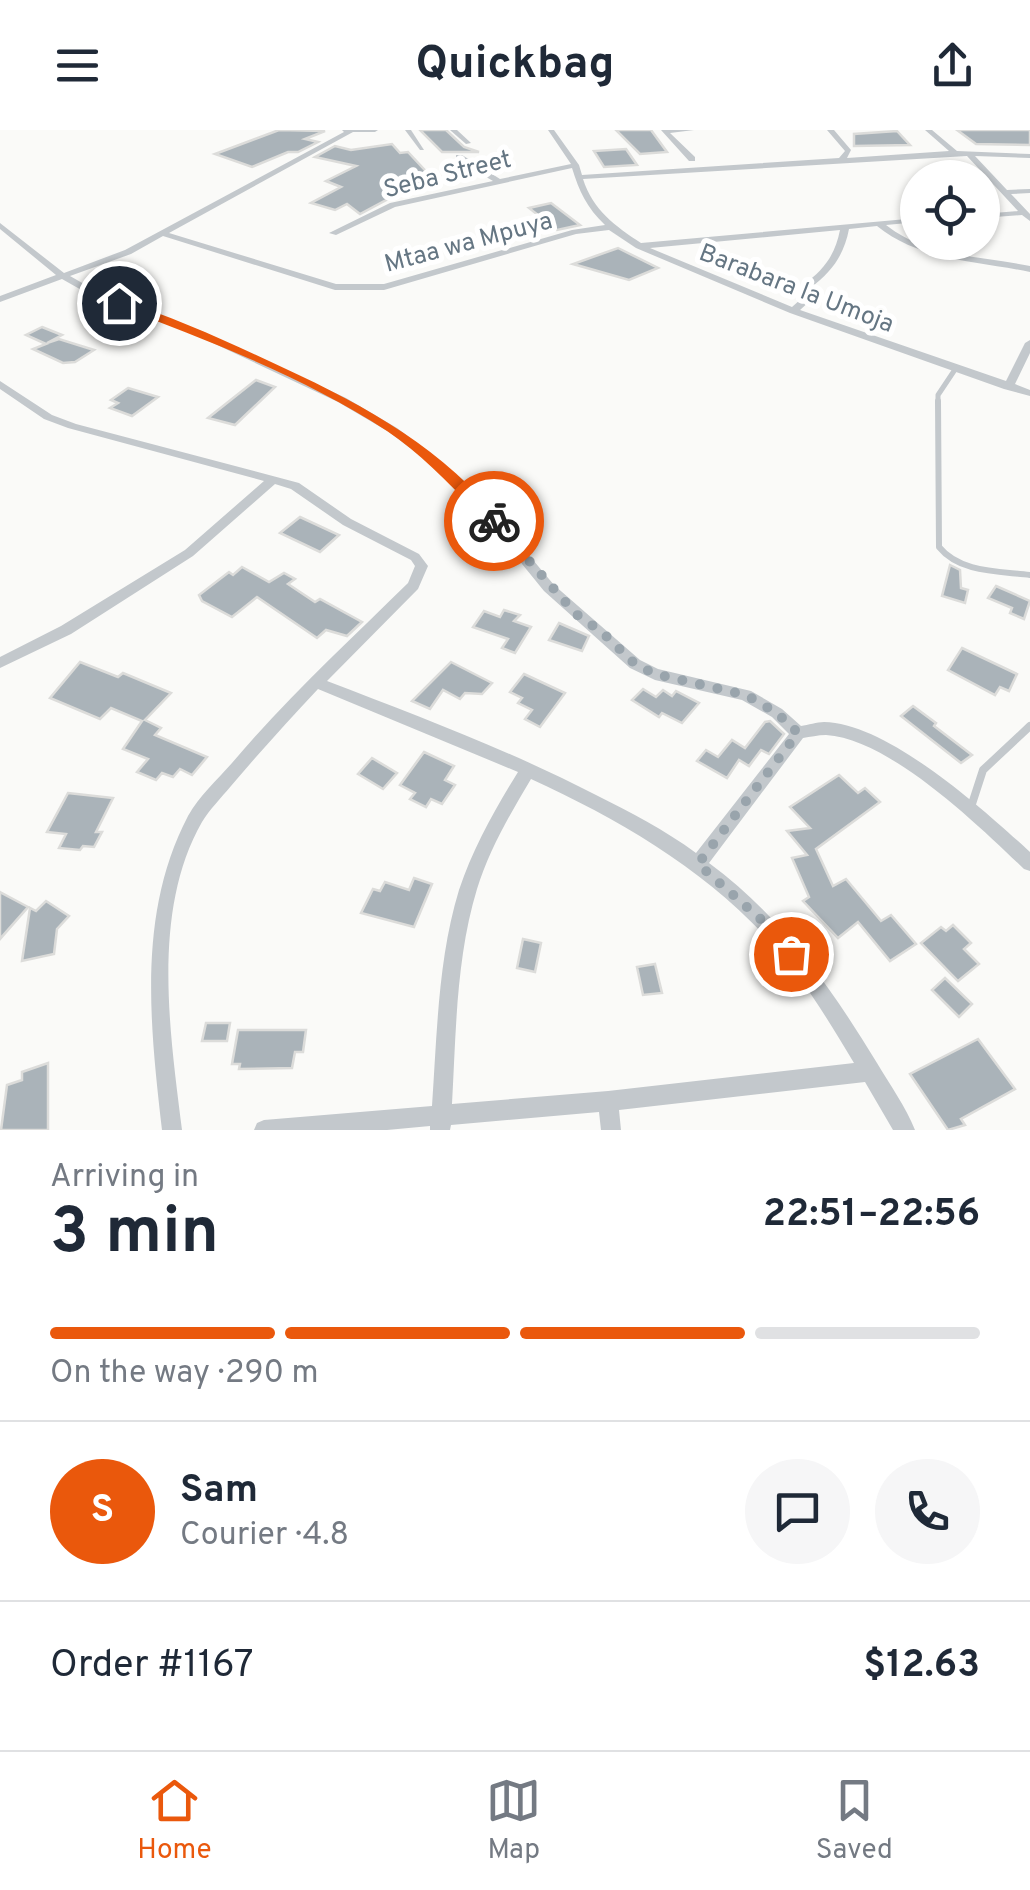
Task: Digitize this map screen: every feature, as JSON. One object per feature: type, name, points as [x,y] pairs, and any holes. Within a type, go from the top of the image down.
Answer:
[{"type":"street","points":[[0,299],[64,277],[163,234],[347,130],[375,130]]},
{"type":"street","points":[[408,130],[422,149]]},
{"type":"street","points":[[452,130],[468,143]]},
{"type":"street","points":[[665,131],[691,130]]},
{"type":"street","points":[[830,130],[848,151],[876,157]]},
{"type":"street","points":[[928,130],[955,153]]},
{"type":"street","points":[[550,131],[575,166]]},
{"type":"street","points":[[665,131],[692,159]]},
{"type":"street","points":[[841,160],[848,151]]},
{"type":"street","points":[[578,178],[955,153],[1030,156]]},
{"type":"street","points":[[968,154],[1027,216]]},
{"type":"street","points":[[459,157],[497,180]]},
{"type":"street","name":"Barabara la Umoja","points":[[575,166],[594,210],[639,246],[793,311],[1030,394]]},
{"type":"street","name":"Seba Street","points":[[333,233],[383,208],[575,166]]},
{"type":"street","points":[[1005,192],[1030,191]]},
{"type":"street","points":[[1000,216],[1027,216]]},
{"type":"street","points":[[639,246],[900,221]]},
{"type":"street","points":[[878,223],[892,236],[924,248],[1030,270]]},
{"type":"street","points":[[0,225],[64,277],[95,294],[232,348],[342,400],[393,430],[470,496],[549,588],[635,664],[655,674],[746,695],[777,713],[798,733]]},
{"type":"street","points":[[793,311],[806,300],[806,287],[826,274],[836,258],[844,226]]},
{"type":"street","name":"Mtaa wa Mpuya","points":[[163,234],[336,287],[358,288],[384,287],[575,232],[611,227]]},
{"type":"street","points":[[1008,387],[1030,344]]},
{"type":"street","points":[[0,384],[48,418],[295,486],[348,522],[415,557],[422,566],[413,586],[264,734],[196,817],[180,852],[160,948],[158,1006],[172,1130]]},
{"type":"street","points":[[0,663],[66,630],[189,553],[272,480]]},
{"type":"street","points":[[317,683],[527,772],[646,829],[698,864],[773,930],[828,1003],[905,1130]]},
{"type":"street","points":[[698,864],[798,733],[818,726],[847,730],[934,780],[1030,862]]},
{"type":"street","points":[[441,1123],[465,902],[500,814],[527,772]]},
{"type":"street","points":[[264,1130],[441,1123],[870,1071]]},
{"type":"street","points":[[608,1101],[611,1130]]},
{"type":"lane","points":[[956,368],[938,395],[939,547],[944,556],[960,563],[1030,576]]},
{"type":"lane","points":[[970,810],[983,770],[1030,726]]},
{"type":"building","points":[[279,130],[325,131],[305,139],[318,142],[298,152],[288,152],[252,167],[215,154]]},
{"type":"building","points":[[420,130],[446,130],[464,147],[479,152],[442,152]]},
{"type":"building","points":[[616,130],[651,130],[667,152],[640,154]]},
{"type":"building","points":[[957,130],[1030,130],[1030,145],[976,144]]},
{"type":"building","points":[[897,131],[910,145],[854,146],[854,134]]},
{"type":"building","points":[[392,144],[400,153],[408,152],[434,180],[429,180],[434,186],[392,197],[360,214],[347,204],[335,210],[311,203],[341,187],[326,181],[356,166],[315,157],[335,146],[351,150]]},
{"type":"building","points":[[626,149],[637,165],[604,167],[594,151]]},
{"type":"building","points":[[551,203],[580,225],[557,230],[529,208]]},
{"type":"building","points":[[618,248],[658,268],[629,280],[573,264]]},
{"type":"building","points":[[42,327],[62,335],[47,343],[59,339],[94,350],[75,362],[63,363],[33,349],[46,344],[26,335]]},
{"type":"building","points":[[256,380],[275,387],[235,425],[208,418]]},
{"type":"building","points":[[128,388],[158,397],[132,416],[110,408],[118,403],[111,400]]},
{"type":"building","points":[[300,517],[339,535],[320,552],[280,533]]},
{"type":"building","points":[[950,565],[960,570],[961,588],[968,590],[965,603],[942,596]]},
{"type":"building","points":[[242,567],[269,582],[284,573],[295,579],[288,584],[315,602],[320,599],[362,622],[347,636],[326,630],[317,638],[257,597],[232,617],[202,601],[199,595]]},
{"type":"building","points":[[996,586],[1030,601],[1024,619],[1010,613],[1012,608],[988,598]]},
{"type":"building","points":[[504,610],[520,615],[514,621],[531,627],[515,653],[502,648],[508,639],[473,627],[484,611],[500,617]]},
{"type":"building","points":[[559,623],[589,636],[582,651],[549,640]]},
{"type":"building","points":[[962,648],[1017,674],[1009,691],[1000,687],[995,695],[948,670]]},
{"type":"building","points":[[80,662],[118,677],[123,673],[171,693],[145,720],[161,728],[155,735],[207,757],[192,775],[180,769],[173,777],[162,773],[156,780],[137,772],[148,759],[123,749],[142,721],[111,708],[100,719],[50,698]]},
{"type":"building","points":[[451,662],[492,683],[482,694],[465,693],[460,699],[443,690],[430,709],[412,701]]},
{"type":"building","points":[[524,674],[565,693],[540,727],[525,719],[532,710],[518,703],[522,698],[510,692]]},
{"type":"building","points":[[643,689],[656,697],[663,690],[672,696],[676,691],[699,703],[682,723],[662,713],[659,717],[632,700]]},
{"type":"building","points":[[913,706],[972,755],[961,763],[901,716]]},
{"type":"building","points":[[770,721],[784,734],[769,754],[761,750],[749,766],[739,760],[727,778],[697,761],[706,750],[718,757],[732,740],[745,748]]},
{"type":"building","points":[[424,752],[454,766],[445,780],[455,785],[442,804],[431,799],[426,807],[410,799],[415,793],[400,785]]},
{"type":"building","points":[[372,758],[397,773],[383,789],[358,774]]},
{"type":"building","points":[[839,775],[858,793],[865,788],[880,802],[816,849],[833,886],[846,879],[881,921],[891,915],[916,944],[890,961],[858,922],[838,938],[803,901],[809,897],[792,858],[807,855],[787,831],[810,828],[790,807]]},
{"type":"building","points":[[68,793],[113,798],[96,832],[102,832],[94,847],[59,848],[66,834],[47,832]]},
{"type":"building","points":[[414,878],[432,884],[414,927],[361,913],[373,889],[380,891],[385,882],[409,890]]},
{"type":"building","points":[[0,892],[28,907],[0,939]]},
{"type":"building","points":[[46,901],[69,916],[57,929],[54,954],[22,961],[30,908],[36,911]]},
{"type":"building","points":[[953,925],[971,943],[964,949],[979,964],[958,981],[921,943],[941,927],[946,931]]},
{"type":"building","points":[[523,939],[541,943],[535,972],[517,968]]},
{"type":"building","points":[[655,964],[662,993],[643,995],[637,967]]},
{"type":"building","points":[[945,978],[972,1004],[959,1017],[932,990]]},
{"type":"building","points":[[206,1023],[230,1023],[227,1041],[202,1041]]},
{"type":"building","points":[[238,1030],[306,1030],[303,1052],[295,1052],[292,1068],[239,1069],[240,1064],[232,1064]]},
{"type":"building","points":[[978,1039],[1015,1089],[961,1119],[965,1125],[948,1130],[910,1074]]},
{"type":"building","points":[[48,1063],[48,1130],[1,1130],[7,1085],[22,1080],[22,1072]]},
{"type":"way so far","points":[[494,521],[549,588],[635,664],[655,674],[746,695],[777,713],[798,733],[698,864],[773,930],[791,954]]},
{"type":"route","points":[[119,303],[200,334],[342,400],[393,430],[435,462],[494,521]]}]
